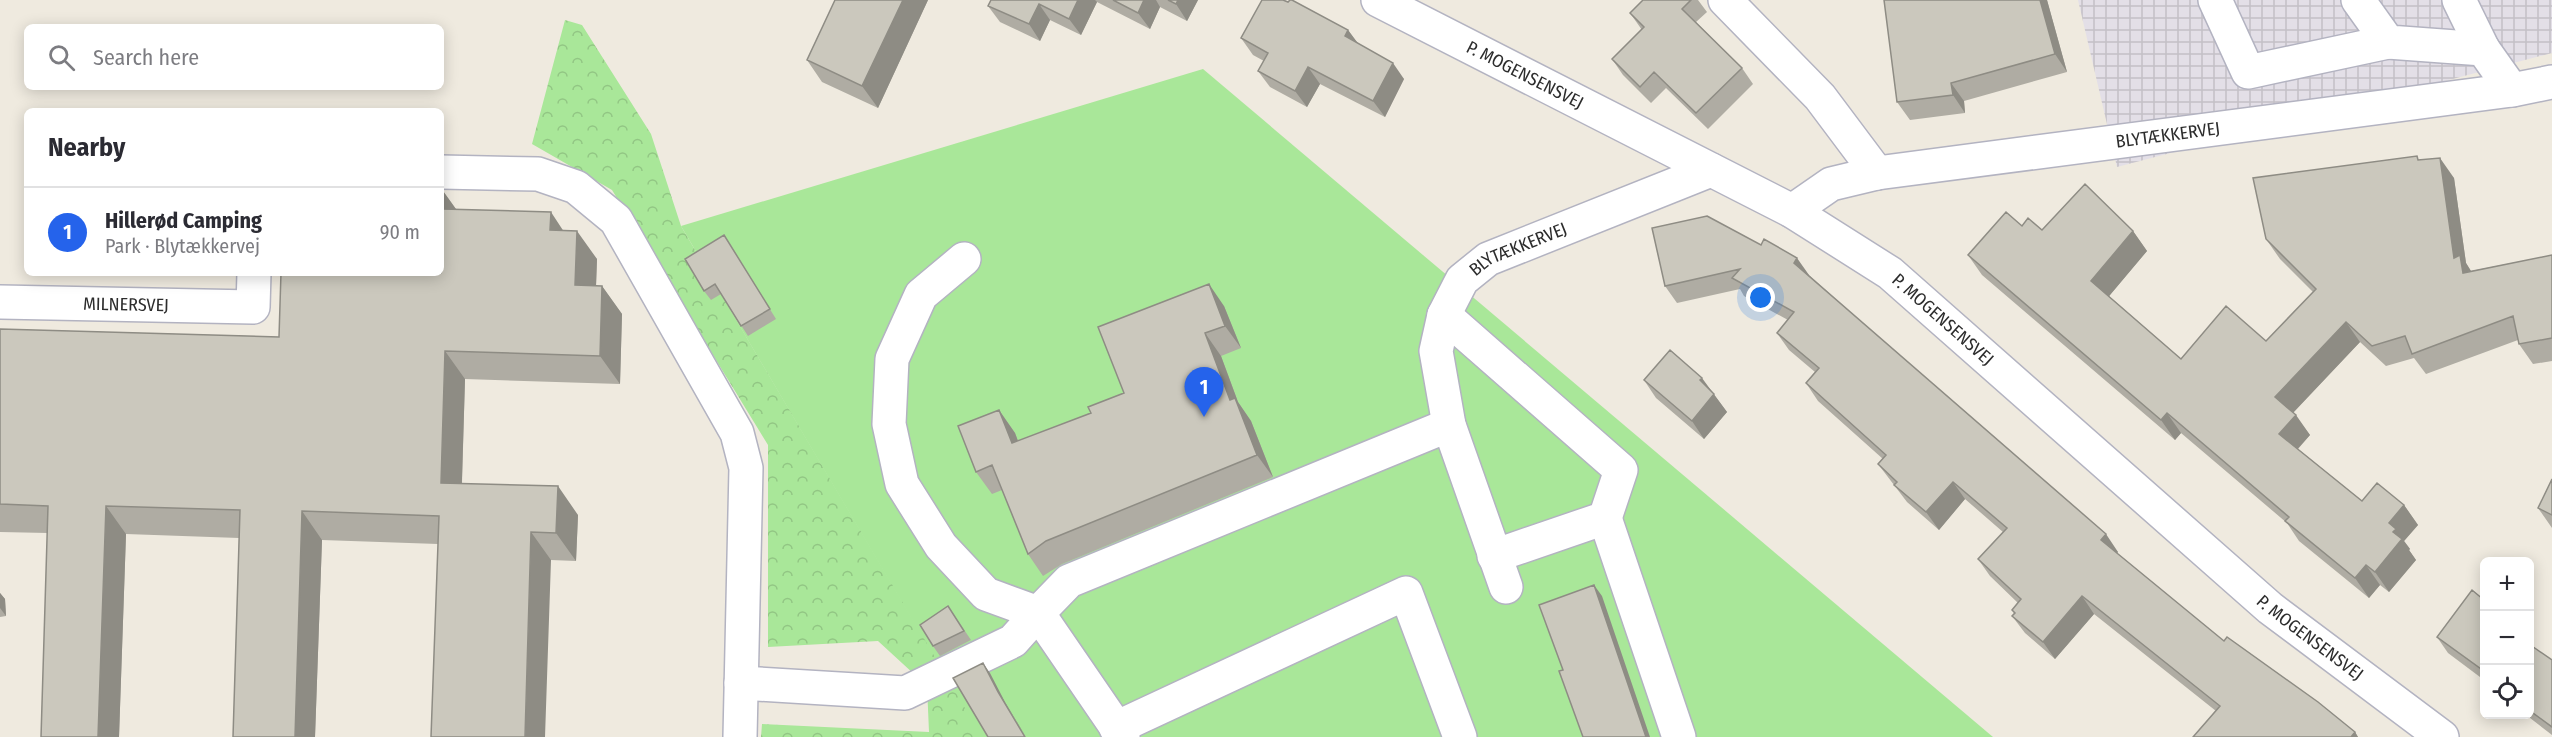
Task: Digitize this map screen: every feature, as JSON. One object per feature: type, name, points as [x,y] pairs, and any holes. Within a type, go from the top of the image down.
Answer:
[{"type":"street","name":"P. MOGENSENSVEJ","points":[[1378,0],[1792,211],[1890,273],[2270,608],[2442,737]]},
{"type":"street","points":[[1725,0],[1820,97],[1877,173]]},
{"type":"street","points":[[2215,0],[2248,72],[2388,42],[2483,49]]},
{"type":"street","points":[[2358,0],[2388,42]]},
{"type":"street","points":[[2459,0],[2483,49],[2511,90]]},
{"type":"street","name":"BLYTÆKKERVEJ","points":[[1792,211],[1831,184],[1877,173],[2511,90],[2552,82]]},
{"type":"street","name":"BLYTÆKKERVEJ","points":[[1506,587],[1449,425],[1436,351],[1444,315],[1462,280],[1488,259],[1711,170]]},
{"type":"street","points":[[444,172],[538,174],[576,187],[616,220],[737,433],[746,468],[740,737]]},
{"type":"street","points":[[964,259],[921,295],[892,359],[889,424],[902,484],[941,546],[986,594],[1038,613],[1119,732],[1406,593],[1460,737]]},
{"type":"street","name":"MILNERSVEJ","points":[[0,302],[253,307],[254,276]]},
{"type":"street","points":[[1444,315],[1622,470],[1605,518],[1679,737]]},
{"type":"street","points":[[741,683],[905,693],[1013,641],[1069,581],[1449,425]]},
{"type":"street","points":[[1494,555],[1605,518]]},
{"type":"shaded area","points":[[2078,0],[2552,0],[2552,53],[2117,167]]},
{"type":"green space","points":[[565,20],[582,25],[651,134],[681,226],[982,737],[761,737],[762,724],[929,732],[927,686],[878,641],[768,647],[768,445],[612,190],[532,144]]},
{"type":"green space","points":[[1203,69],[1993,737],[981,737],[681,226]]},
{"type":"building","points":[[835,0],[903,0],[862,86],[807,60]]},
{"type":"building","points":[[991,0],[1078,0],[1069,19],[1039,4],[1029,24],[988,6]]},
{"type":"building","points":[[1113,0],[1144,0],[1138,13]]},
{"type":"building","points":[[1262,0],[1288,2],[1292,0],[1348,30],[1345,36],[1393,63],[1373,101],[1308,67],[1295,91],[1258,71],[1268,53],[1241,38]]},
{"type":"building","points":[[1643,0],[1691,0],[1682,9],[1742,68],[1696,113],[1654,72],[1640,87],[1612,59],[1644,27],[1630,13]]},
{"type":"building","points":[[1884,0],[2040,0],[2055,54],[1951,83],[1953,95],[1897,102]]},
{"type":"building","points":[[2417,156],[2418,160],[2440,158],[2454,258],[2460,255],[2463,273],[2552,255],[2552,338],[2519,344],[2513,316],[2412,354],[2405,336],[2372,346],[2346,322],[2275,397],[2296,415],[2279,434],[2362,501],[2377,483],[2404,505],[2389,523],[2396,529],[2393,532],[2402,539],[2375,572],[2366,565],[2355,578],[2285,521],[2289,517],[2167,413],[2161,420],[1968,255],[2006,212],[2022,226],[2028,218],[2042,230],[2085,184],[2133,231],[2091,281],[2181,359],[2226,306],[2266,341],[2316,289],[2266,239],[2253,178]]},
{"type":"building","points":[[444,209],[551,212],[550,230],[577,231],[575,285],[602,286],[600,356],[445,351],[441,483],[558,486],[556,533],[531,532],[525,737],[431,737],[439,516],[302,511],[295,737],[233,737],[240,510],[106,506],[98,737],[41,737],[48,506],[0,504],[0,329],[279,337],[281,276],[444,276]]},
{"type":"building","points":[[1707,216],[1761,245],[1764,239],[1797,258],[1794,263],[2106,534],[2101,540],[2224,641],[2227,637],[2318,702],[2355,732],[2351,737],[2193,737],[2220,706],[2082,596],[2043,642],[2012,616],[2015,613],[2012,610],[2021,599],[1978,559],[2007,528],[1953,482],[1926,512],[1894,485],[1897,482],[1878,464],[1886,455],[1806,383],[1819,368],[1777,333],[1794,312],[1732,278],[1740,269],[1665,286],[1652,228]]},
{"type":"building","points":[[724,235],[770,309],[741,326],[715,284],[704,291],[685,259]]},
{"type":"building","points":[[1209,284],[1225,326],[1205,333],[1230,400],[1235,398],[1257,455],[1046,541],[1028,554],[992,465],[976,472],[958,426],[999,410],[1012,443],[1091,413],[1088,407],[1124,393],[1098,327]]},
{"type":"building","points":[[1670,350],[1702,378],[1700,380],[1714,394],[1692,421],[1644,380]]},
{"type":"building","points":[[2552,479],[2552,515],[2538,508]]},
{"type":"building","points":[[1594,585],[1646,737],[1583,737],[1559,671],[1563,670],[1539,605]]},
{"type":"building","points":[[2472,590],[2480,597],[2480,668],[2437,637]]},
{"type":"building","points":[[948,606],[964,631],[933,646],[920,625]]},
{"type":"building","points":[[2534,647],[2552,660],[2552,727],[2534,714]]},
{"type":"building","points":[[983,663],[1025,737],[988,737],[953,678]]},
{"type":"place","name":"Hillerød Camping","points":[[1204,417]]}]
